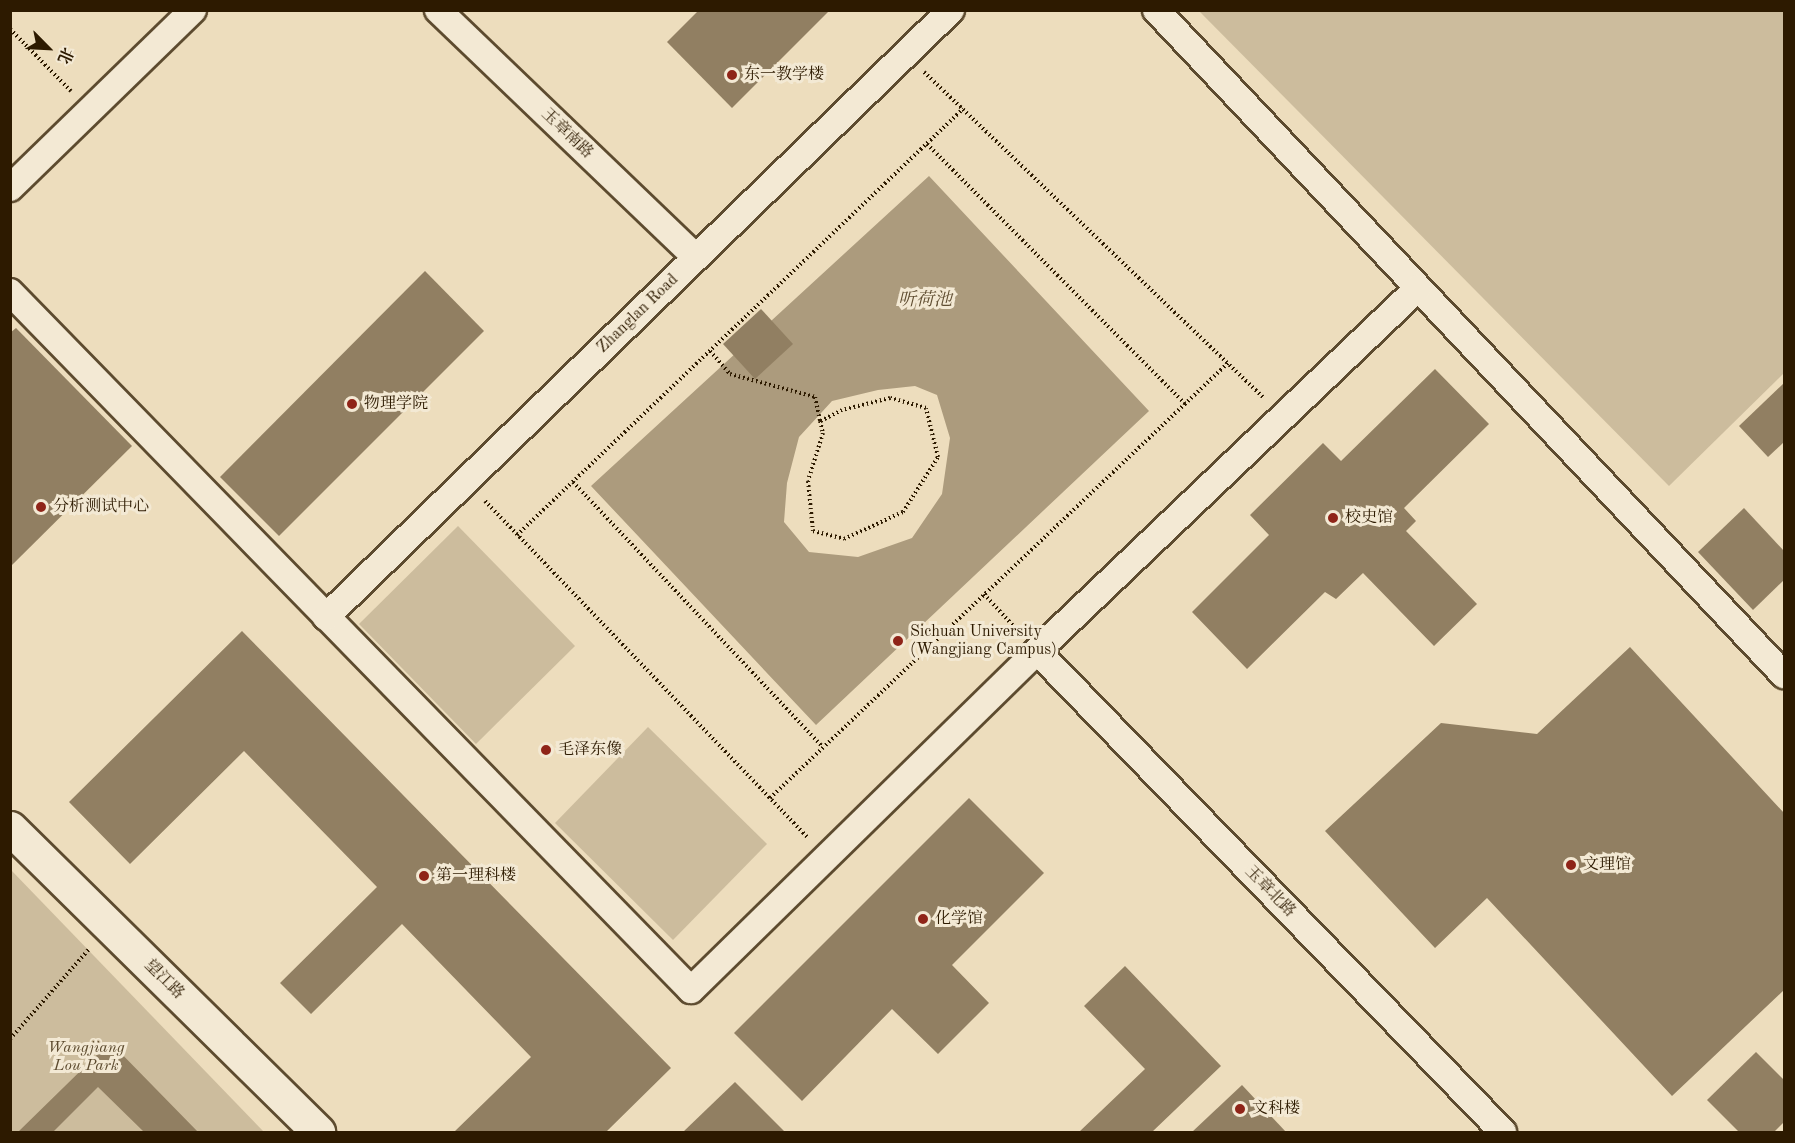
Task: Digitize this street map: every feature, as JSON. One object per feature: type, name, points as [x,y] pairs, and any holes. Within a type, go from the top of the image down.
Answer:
[{"type":"street","points":[[10,188],[194,10]]},
{"type":"street","name":"玉章南路","points":[[438,10],[696,257]]},
{"type":"street","name":"Zhanglan Road","points":[[326,617],[951,10]]},
{"type":"street","points":[[1156,10],[1785,675]]},
{"type":"street","points":[[10,292],[691,990],[1036,651],[1418,288]]},
{"type":"street","name":"玉章北路","points":[[1036,651],[1503,1132]]},
{"type":"street","name":"望江路","points":[[10,828],[318,1132]]},
{"type":"path","points":[[10,29],[90,111]]},
{"type":"path","points":[[906,54],[1283,416]]},
{"type":"path","points":[[517,535],[963,109]]},
{"type":"path","points":[[927,144],[1185,404]]},
{"type":"path","points":[[710,351],[730,374],[814,397],[820,422],[823,433],[808,481],[813,531],[844,539],[903,512],[938,457],[926,408],[890,398],[842,410],[820,422]]},
{"type":"path","points":[[770,798],[1228,363]]},
{"type":"path","points":[[465,481],[826,857]]},
{"type":"path","points":[[573,482],[823,747]]},
{"type":"path","points":[[984,594],[1036,651]]},
{"type":"path","points":[[11,1039],[109,925]]},
{"type":"green space","points":[[1199,11],[1784,11],[1784,373],[1669,486]]},
{"type":"green space","points":[[458,526],[575,646],[476,744],[359,624]]},
{"type":"green space","points":[[648,727],[767,844],[673,940],[555,823]]},
{"type":"green space","name":"Wangjiang Lou Park","points":[[11,870],[264,1132],[11,1132]]},
{"type":"water","name":"听荷池","points":[[929,176],[1149,411],[816,725],[591,486]],"holes":[[[915,386],[937,395],[950,438],[942,494],[912,538],[858,557],[809,552],[784,522],[787,483],[799,437],[832,401],[878,390]]]},
{"type":"building","name":"东一教学楼","points":[[699,10],[830,10],[732,108],[667,42]]},
{"type":"building","name":"物理学院","points":[[425,271],[484,331],[279,536],[220,477]]},
{"type":"building","points":[[761,309],[793,344],[755,379],[723,344]]},
{"type":"building","name":"分析测试中心","points":[[16,328],[132,446],[10,567],[10,333]]},
{"type":"building","name":"校史馆","points":[[1435,369],[1489,424],[1404,508],[1416,521],[1406,531],[1477,604],[1434,646],[1363,573],[1336,599],[1325,592],[1247,669],[1192,612],[1269,535],[1250,515],[1323,443],[1341,461]]},
{"type":"building","points":[[1784,383],[1784,442],[1768,457],[1739,426]]},
{"type":"building","points":[[1744,508],[1784,551],[1784,580],[1753,610],[1698,552]]},
{"type":"building","name":"第一理科楼","points":[[242,631],[671,1068],[606,1132],[454,1132],[531,1057],[402,924],[311,1014],[280,983],[377,887],[244,751],[130,864],[69,802]]},
{"type":"building","name":"文理馆","points":[[1630,647],[1784,813],[1784,990],[1672,1096],[1487,898],[1435,948],[1325,831],[1441,723],[1537,734]]},
{"type":"building","name":"化学馆","points":[[969,798],[1044,873],[952,965],[989,1003],[938,1054],[892,1009],[802,1101],[734,1033]]},
{"type":"building","points":[[1125,966],[1221,1066],[1152,1132],[1079,1132],[1145,1069],[1084,1006]]},
{"type":"building","points":[[110,1042],[198,1132],[144,1132],[98,1087],[53,1132],[18,1132]]},
{"type":"building","points":[[1756,1052],[1784,1080],[1784,1122],[1774,1132],[1739,1132],[1707,1100]]},
{"type":"building","points":[[735,1082],[785,1132],[683,1132]]},
{"type":"building","name":"文科楼","points":[[1242,1085],[1286,1132],[1192,1132]]},
{"type":"place","name":"东一教学楼","points":[[732,75]]},
{"type":"place","name":"物理学院","points":[[352,404]]},
{"type":"place","name":"分析测试中心","points":[[41,507]]},
{"type":"place","name":"校史馆","points":[[1333,518]]},
{"type":"place","name":"Sichuan University (Wangjiang Campus)","points":[[898,641]]},
{"type":"place","name":"毛泽东像","points":[[546,750]]},
{"type":"place","name":"文理馆","points":[[1571,865]]},
{"type":"place","name":"第一理科楼","points":[[424,876]]},
{"type":"place","name":"化学馆","points":[[923,919]]},
{"type":"place","name":"文科楼","points":[[1240,1109]]}]
